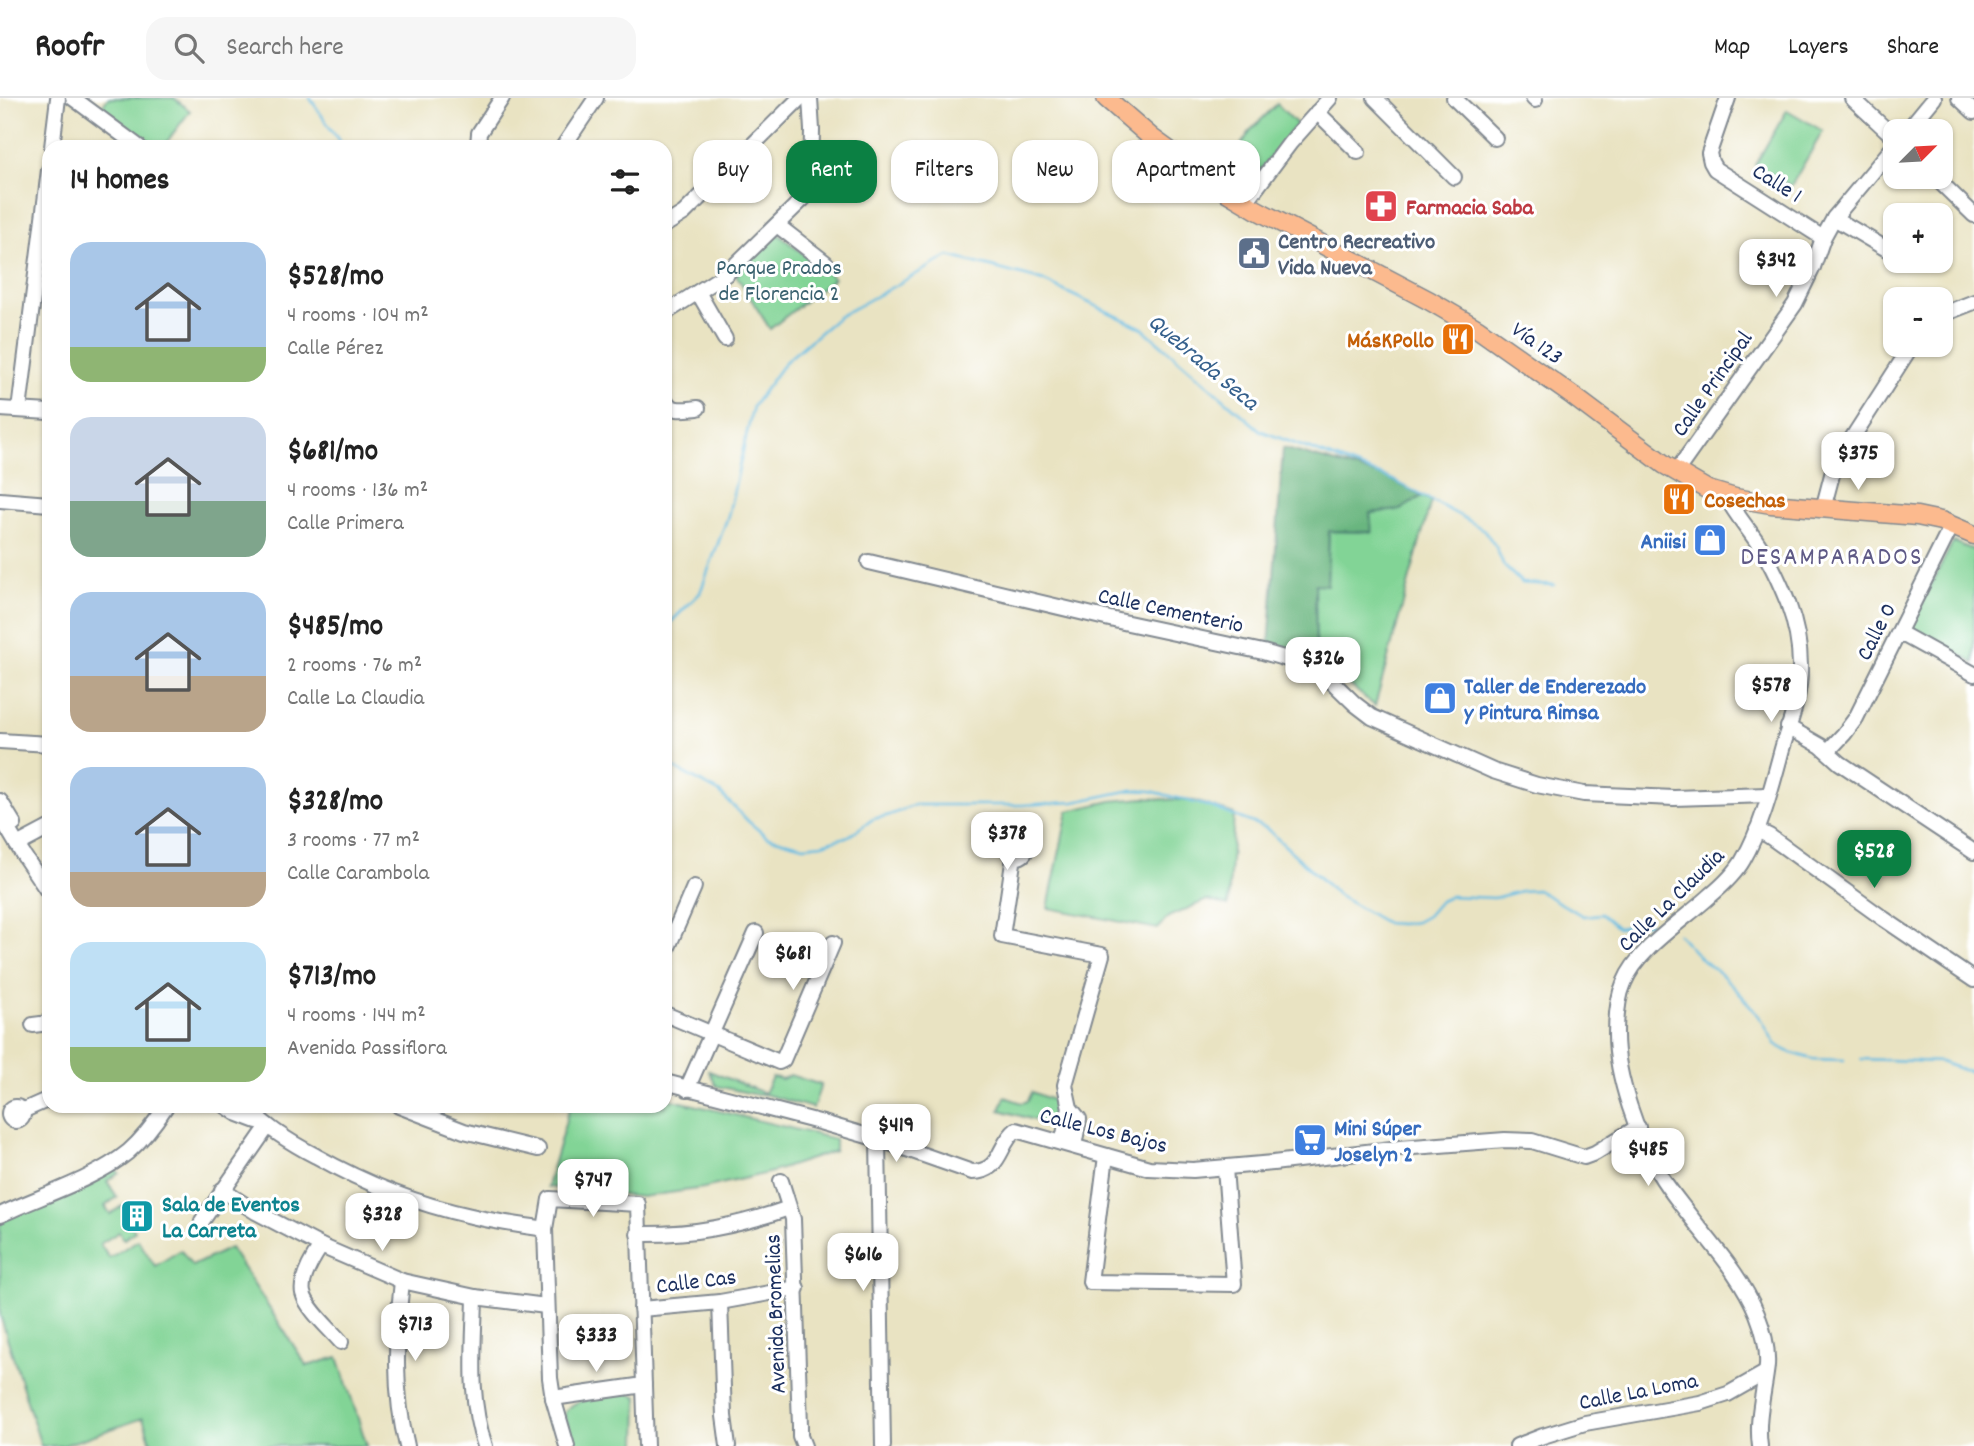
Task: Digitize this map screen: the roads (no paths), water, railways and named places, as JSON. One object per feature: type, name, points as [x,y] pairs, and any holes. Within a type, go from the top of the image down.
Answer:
[{"type":"main road","name":"Vía 123","points":[[1106,98],[1155,140]]},
{"type":"main road","name":"Vía 123","points":[[1245,203],[1478,329],[1676,472],[1708,490],[1762,502],[1917,516],[1952,525],[1974,535]]},
{"type":"street","points":[[53,140],[58,98]]},
{"type":"street","points":[[73,98],[123,140]]},
{"type":"street","points":[[478,140],[479,133],[502,98]]},
{"type":"street","points":[[567,140],[596,98]]},
{"type":"street","points":[[672,220],[684,212],[800,98]]},
{"type":"street","points":[[672,309],[726,274],[808,194],[811,186],[810,98]]},
{"type":"street","points":[[1260,184],[1330,98]]},
{"type":"street","points":[[1375,98],[1454,177]]},
{"type":"street","points":[[1454,98],[1495,138]]},
{"type":"street","name":"Calle 1","points":[[1728,98],[1709,153],[1710,162],[1715,169],[1823,238]]},
{"type":"street","points":[[1852,98],[1883,127]]},
{"type":"street","points":[[1917,119],[1934,98]]},
{"type":"street","points":[[1959,98],[1974,112]]},
{"type":"street","points":[[1317,112],[1358,152]]},
{"type":"street","name":"Calle Principal","points":[[1676,472],[1794,304],[1834,218],[1883,159]]},
{"type":"street","points":[[1947,189],[1974,215]]},
{"type":"street","points":[[1834,218],[1883,247]]},
{"type":"street","points":[[777,225],[825,263]]},
{"type":"street","points":[[19,410],[42,226]]},
{"type":"street","points":[[698,292],[725,339]]},
{"type":"street","points":[[1953,310],[1974,302]]},
{"type":"street","points":[[1823,509],[1838,460],[1904,357]]},
{"type":"street","points":[[672,409],[698,408]]},
{"type":"street","points":[[0,409],[42,412]]},
{"type":"street","name":"Calle La Claudia","points":[[1726,496],[1760,546],[1788,604],[1796,630],[1799,685],[1769,795],[1757,830],[1741,863],[1712,895],[1646,952],[1624,981],[1617,1016],[1618,1058],[1624,1086],[1653,1162],[1668,1188],[1722,1254],[1754,1307],[1765,1341],[1767,1364],[1759,1419],[1760,1446]]},
{"type":"street","points":[[0,500],[42,503]]},
{"type":"street","name":"Calle 0","points":[[1828,751],[1856,718],[1952,525]]},
{"type":"street","name":"Calle Cementerio","points":[[869,562],[1263,652],[1311,666],[1324,674],[1372,717],[1493,771],[1536,785],[1584,794],[1618,796],[1674,798],[1769,795]]},
{"type":"street","points":[[1900,633],[1974,674]]},
{"type":"street","points":[[1788,727],[1828,751],[1840,763],[1974,852]]},
{"type":"street","points":[[0,741],[42,744]]},
{"type":"street","points":[[0,749],[42,752]]},
{"type":"street","points":[[0,801],[42,881]]},
{"type":"street","points":[[0,816],[42,870]]},
{"type":"street","points":[[1757,830],[1974,980]]},
{"type":"street","points":[[20,843],[42,832]]},
{"type":"street","points":[[1014,856],[1002,936],[1102,955],[1065,1085],[1070,1108],[1068,1144]]},
{"type":"street","points":[[672,938],[694,887]]},
{"type":"street","points":[[687,1089],[756,933]]},
{"type":"street","points":[[672,1017],[779,1062],[783,1060],[833,943]]},
{"type":"street","points":[[33,1025],[42,1024]]},
{"type":"street","name":"Calle Los Bajos","points":[[672,1084],[878,1139],[972,1172],[986,1170],[993,1164],[1016,1130],[1149,1168],[1169,1170],[1225,1168],[1400,1148],[1505,1140],[1532,1141],[1584,1157],[1638,1127]]},
{"type":"street","points":[[22,1111],[42,1102]]},
{"type":"street","points":[[0,1215],[115,1162],[141,1140],[161,1113]]},
{"type":"street","points":[[237,1113],[265,1124]]},
{"type":"street","points":[[253,1113],[303,1150],[382,1188],[470,1216],[545,1229]]},
{"type":"street","points":[[429,1113],[464,1130],[538,1149]]},
{"type":"street","points":[[202,1221],[265,1124]]},
{"type":"street","points":[[878,1139],[883,1446]]},
{"type":"street","points":[[1106,1156],[1090,1282],[1234,1284],[1225,1168]]},
{"type":"street","name":"Avenida Bromelias","points":[[781,1181],[793,1219],[800,1436],[804,1446]]},
{"type":"street","points":[[222,1190],[256,1212],[321,1247],[402,1281],[475,1297],[546,1306]]},
{"type":"street","points":[[567,1446],[550,1378],[545,1229],[550,1199],[638,1204],[646,1446]]},
{"type":"street","points":[[638,1234],[705,1231],[758,1219],[789,1208]]},
{"type":"street","points":[[321,1247],[313,1258],[302,1292],[311,1308],[341,1342]]},
{"type":"street","points":[[402,1281],[397,1323],[398,1395],[407,1446]]},
{"type":"street","name":"Calle Cas","points":[[642,1309],[720,1302],[797,1288]]},
{"type":"street","points":[[475,1297],[475,1409],[485,1446]]},
{"type":"street","points":[[720,1302],[724,1416],[728,1446]]},
{"type":"street","name":"Calle La Loma","points":[[1517,1446],[1585,1423],[1700,1403],[1728,1394],[1765,1373]]},
{"type":"street","points":[[553,1398],[643,1385]]},
{"type":"waterway","name":"Quebrada Seca","points":[[310,98],[338,140]]},
{"type":"waterway","name":"Quebrada Seca","points":[[672,621],[700,593],[728,516],[753,406],[785,362],[838,317],[949,256],[1041,280],[1142,328],[1261,431],[1393,480],[1484,530],[1496,547],[1504,566],[1522,583],[1554,585]]},
{"type":"waterway","points":[[672,767],[719,792],[767,837],[804,846],[849,836],[873,819],[915,805],[1074,802],[1132,790],[1151,791],[1211,807],[1266,828],[1339,896],[1386,923],[1416,922],[1427,916],[1440,901],[1451,896],[1494,898],[1537,890],[1583,916],[1601,914],[1618,928],[1645,923],[1662,927]]},
{"type":"waterway","points":[[1678,934],[1744,998],[1762,1020],[1775,1044],[1789,1052],[1812,1059],[1844,1060]]},
{"type":"waterway","points":[[1861,1059],[1941,1062],[1974,1072]]},
{"type":"place","name":"Farmacia Saba","points":[[1381,206]]},
{"type":"place","name":"Centro Recreativo Vida Nueva","points":[[1254,253]]},
{"type":"place","name":"MásKPollo","points":[[1458,339]]},
{"type":"place","name":"Cosechas","points":[[1679,499]]},
{"type":"place","name":"Aniisi","points":[[1710,540]]},
{"type":"place","name":"Taller de Enderezado y Pintura Rimsa","points":[[1440,698]]},
{"type":"place","name":"Mini Súper Joselyn 2","points":[[1310,1140]]},
{"type":"place","name":"Sala de Eventos La Carreta","points":[[137,1216]]},
{"type":"district","name":"DESAMPARADOS","points":[[1832,555]]},
{"type":"park label","name":"Parque Prados de Florencia 2","points":[[779,279]]}]
